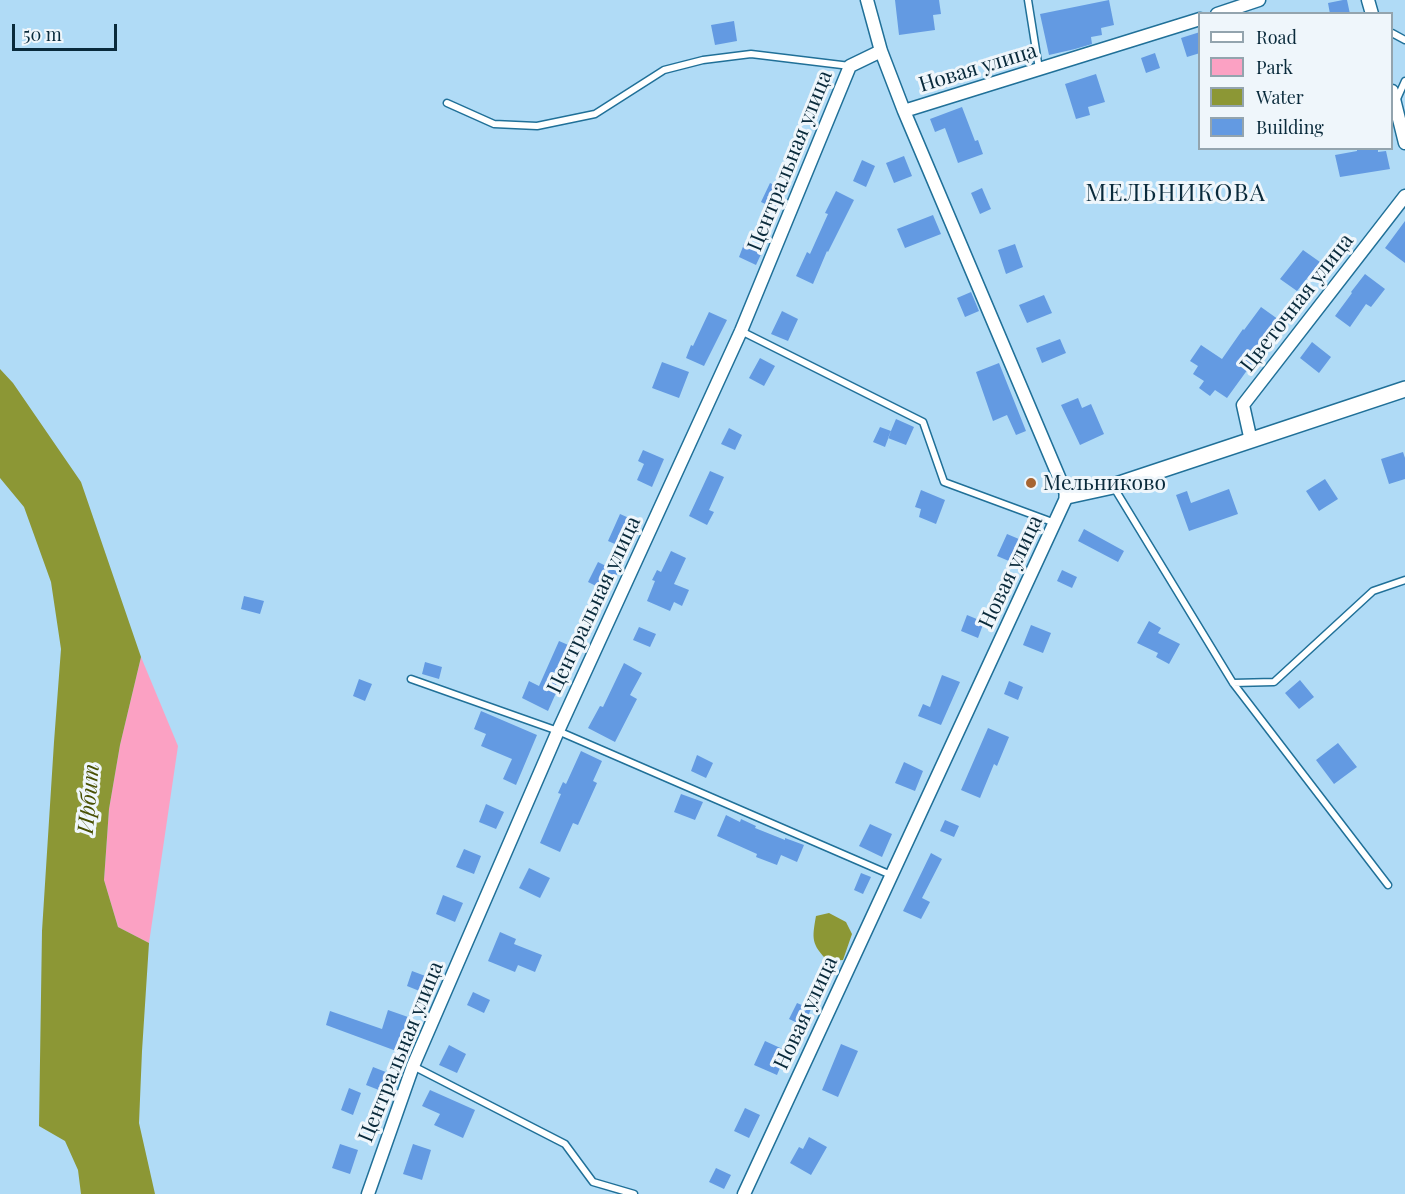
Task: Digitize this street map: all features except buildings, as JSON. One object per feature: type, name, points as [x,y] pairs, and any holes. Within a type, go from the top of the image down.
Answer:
[{"type":"street","points":[[867,0],[881,51],[904,111]]},
{"type":"street","points":[[1223,12],[1259,0]]},
{"type":"street","name":"Новая улица","points":[[744,1194],[1067,496],[904,111],[1198,20]]},
{"type":"street","name":"Центральная улица","points":[[368,1194],[413,1066],[558,731],[741,331],[850,66],[881,51]]},
{"type":"street","points":[[1393,95],[1405,143]]},
{"type":"street","name":"Цветочная улица","points":[[1251,441],[1243,405],[1405,196]]},
{"type":"street","points":[[1067,496],[1113,486],[1405,389]]},
{"type":"lane","points":[[1028,0],[1039,70]]},
{"type":"lane","points":[[447,103],[494,124],[537,126],[595,114],[664,70],[703,60],[752,54],[850,66]]},
{"type":"lane","points":[[1395,104],[1405,81]]},
{"type":"lane","points":[[741,331],[923,422],[944,482],[1055,523]]},
{"type":"lane","points":[[1113,486],[1233,683],[1388,885]]},
{"type":"lane","points":[[1233,683],[1274,682],[1373,591],[1405,580]]},
{"type":"lane","points":[[411,679],[558,731],[891,876]]},
{"type":"lane","points":[[413,1066],[565,1144],[593,1182],[634,1194]]},
{"type":"green space","points":[[141,657],[178,746],[149,943],[118,927],[104,880],[109,809],[120,745]]},
{"type":"water","name":"Ирбит","points":[[0,369],[13,383],[81,482],[141,657],[120,745],[109,809],[104,880],[118,927],[149,943],[139,1123],[155,1194],[81,1194],[78,1170],[65,1141],[39,1126],[42,931],[61,649],[51,582],[24,507],[0,478]]},
{"type":"water","points":[[829,913],[846,922],[852,934],[843,960],[828,961],[818,950],[814,941],[816,916]]},
{"type":"place","name":"Мельниково","points":[[1031,483]]},
{"type":"district","name":"МЕЛЬНИКОВА","points":[[1176,194]]}]
